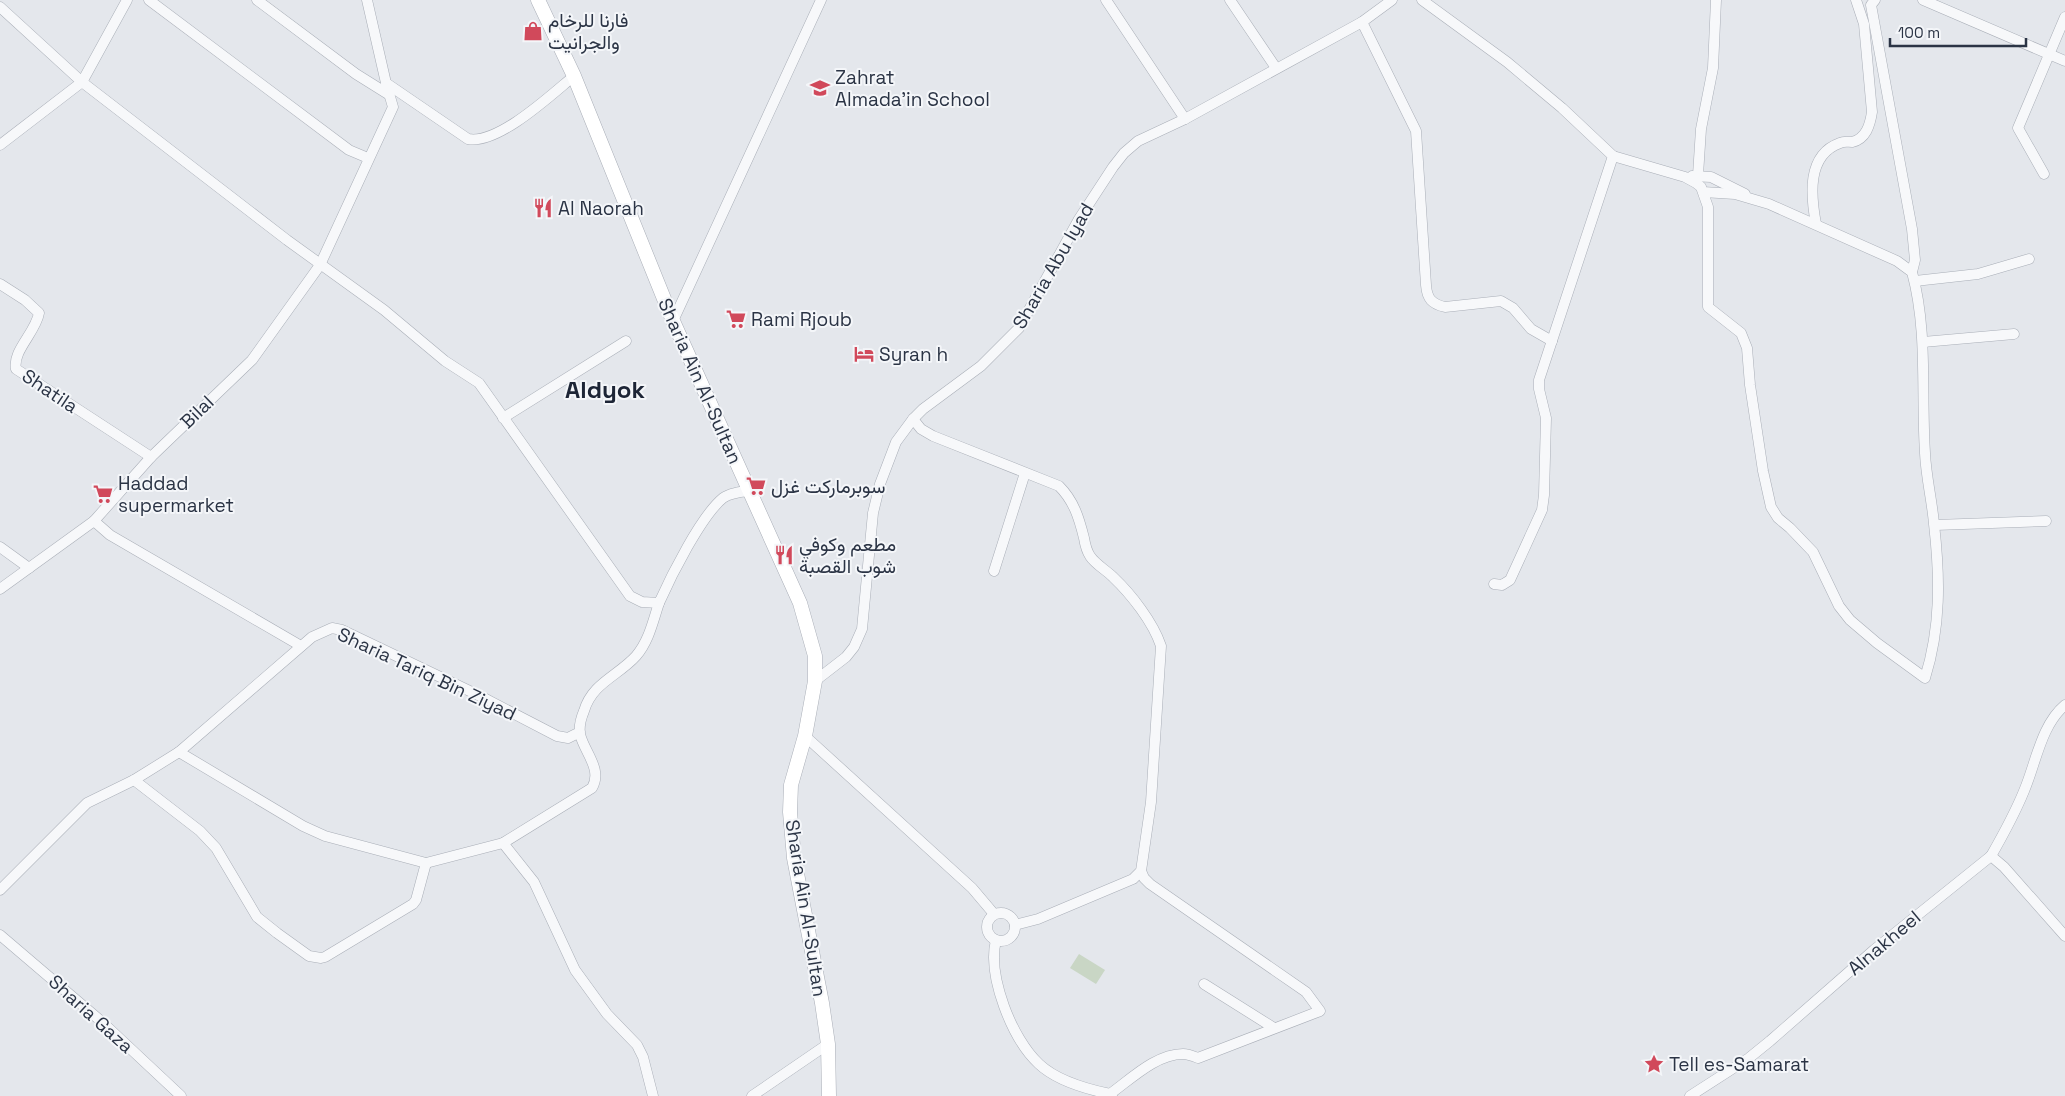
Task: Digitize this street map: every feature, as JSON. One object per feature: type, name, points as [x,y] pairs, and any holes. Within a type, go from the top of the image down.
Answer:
[{"type":"main road","name":"Sharia Ain Al-Sultan","points":[[538,0],[574,76],[673,321],[800,603],[815,656],[815,681],[805,736],[791,785],[790,812],[794,858],[828,1044],[829,1096]]},
{"type":"street","points":[[0,145],[82,82],[127,0]]},
{"type":"street","points":[[149,0],[349,150],[368,158]]},
{"type":"street","points":[[256,0],[356,74],[388,94]]},
{"type":"street","points":[[367,0],[392,107]]},
{"type":"street","points":[[673,321],[821,0]]},
{"type":"street","points":[[1106,0],[1185,119]]},
{"type":"street","points":[[1230,0],[1276,68]]},
{"type":"street","name":"Sharia Abu Iyad","points":[[815,681],[846,657],[854,647],[862,629],[876,497],[896,442],[913,418],[981,366],[1019,328],[1079,219],[1124,153],[1138,141],[1185,119],[1362,22],[1392,0]]},
{"type":"street","points":[[1422,0],[1507,62],[1562,108],[1613,156],[1685,177],[1696,183],[1703,192],[1708,207],[1708,307],[1741,333],[1747,348],[1750,385],[1763,471],[1771,507],[1778,518],[1812,552],[1839,606],[1850,620],[1877,643],[1925,678],[1937,632],[1938,589],[1935,525],[1925,454],[1923,342],[1914,276],[1915,260],[1912,229],[1871,5],[1875,0]]},
{"type":"street","points":[[1698,175],[1701,129],[1713,68],[1716,0]]},
{"type":"street","points":[[1816,224],[1811,193],[1812,180],[1822,157],[1829,149],[1841,142],[1852,142],[1861,138],[1870,124],[1872,112],[1864,24],[1856,0]]},
{"type":"street","points":[[1923,0],[2065,60]]},
{"type":"street","points":[[0,7],[82,82],[320,265],[361,293],[445,361],[479,383],[624,591],[635,599],[659,603]]},
{"type":"street","points":[[2044,174],[2018,128],[2065,17]]},
{"type":"street","points":[[1362,22],[1416,131],[1427,295],[1436,305],[1446,307],[1493,301],[1508,303],[1531,329],[1552,341]]},
{"type":"street","points":[[386,83],[463,137],[480,140],[488,138],[523,117],[574,76]]},
{"type":"street","points":[[392,107],[396,102],[408,99]]},
{"type":"street","name":"Bilal","points":[[0,590],[94,521],[151,457],[252,360],[320,265],[392,107]]},
{"type":"street","points":[[1494,584],[1502,585],[1510,580],[1542,510],[1546,418],[1539,389],[1539,380],[1613,156]]},
{"type":"street","points":[[1685,177],[1698,175],[1722,181],[1752,198],[1816,224],[1897,261],[1914,276],[1978,274],[2030,259]]},
{"type":"street","points":[[1703,192],[1735,194],[1752,198]]},
{"type":"street","name":"Shatila","points":[[0,284],[25,300],[39,313],[34,327],[17,357],[16,369],[151,457]]},
{"type":"street","points":[[1923,342],[2014,334]]},
{"type":"street","points":[[504,418],[626,341]]},
{"type":"street","points":[[913,418],[921,429],[933,436],[1059,486],[1071,500],[1079,519],[1090,558],[1115,578],[1145,615],[1153,626],[1161,646],[1151,802],[1142,871],[1144,878],[1306,992],[1320,1010],[1198,1058],[1185,1053],[1159,1060],[1111,1095],[1078,1085],[1051,1072],[1040,1065],[1030,1054],[1014,1029],[999,988],[993,952],[996,940]]},
{"type":"street","points":[[994,571],[1025,473]]},
{"type":"street","points":[[179,752],[237,788],[318,832],[426,863],[503,844],[592,788],[596,778],[594,765],[580,732],[581,719],[589,697],[594,690],[624,666],[640,650],[652,626],[659,603],[678,564],[712,510],[730,494],[749,491]]},
{"type":"street","points":[[94,521],[110,535],[301,646]]},
{"type":"street","points":[[1935,525],[2046,521]]},
{"type":"street","points":[[0,547],[29,568]]},
{"type":"street","name":"Sharia Tariq Bin Ziyad","points":[[0,890],[86,803],[134,780],[179,752],[301,646],[320,632],[332,628],[342,630],[478,695],[557,736],[568,738],[580,732]]},
{"type":"street","points":[[2065,705],[2054,714],[2009,824],[1991,856],[2065,936]]},
{"type":"street","points":[[805,736],[972,888],[994,914]]},
{"type":"street","points":[[134,780],[200,831],[216,848],[257,917],[276,933],[314,958],[325,957],[413,904],[416,900],[426,863]]},
{"type":"street","points":[[503,844],[534,882],[576,970],[607,1014],[637,1045],[643,1057],[653,1096]]},
{"type":"street","name":"Alnakheel","points":[[1690,1096],[1749,1058],[1874,950],[1991,856]]},
{"type":"street","points":[[1015,925],[1038,919],[1133,879],[1142,871]]},
{"type":"street","points":[[994,914],[1007,914],[1014,921],[1015,930],[1010,938],[996,940],[989,934],[987,930],[988,921],[994,914]]},
{"type":"street","name":"Sharia Gaza","points":[[0,935],[102,1022],[181,1096]]},
{"type":"street","points":[[1204,984],[1274,1028]]},
{"type":"street","points":[[752,1096],[828,1044]]},
{"type":"green space","points":[[1079,954],[1105,970],[1096,984],[1070,968]]},
{"type":"place","name":"فارنا للرخام والجرانيت","points":[[533,31]]},
{"type":"place","name":"Zahrat Almada'in School","points":[[820,88]]},
{"type":"place","name":"Al Naorah","points":[[543,208]]},
{"type":"place","name":"Rami Rjoub","points":[[736,319]]},
{"type":"place","name":"Syran h","points":[[864,354]]},
{"type":"place","name":"سوبرماركت غزل","points":[[756,486]]},
{"type":"place","name":"Haddad supermarket","points":[[103,494]]},
{"type":"place","name":"مطعم وكوفي شوب القصبة","points":[[784,555]]},
{"type":"place","name":"Tell es-Samarat","points":[[1654,1064]]},
{"type":"district","name":"Aldyok","points":[[605,389]]}]
